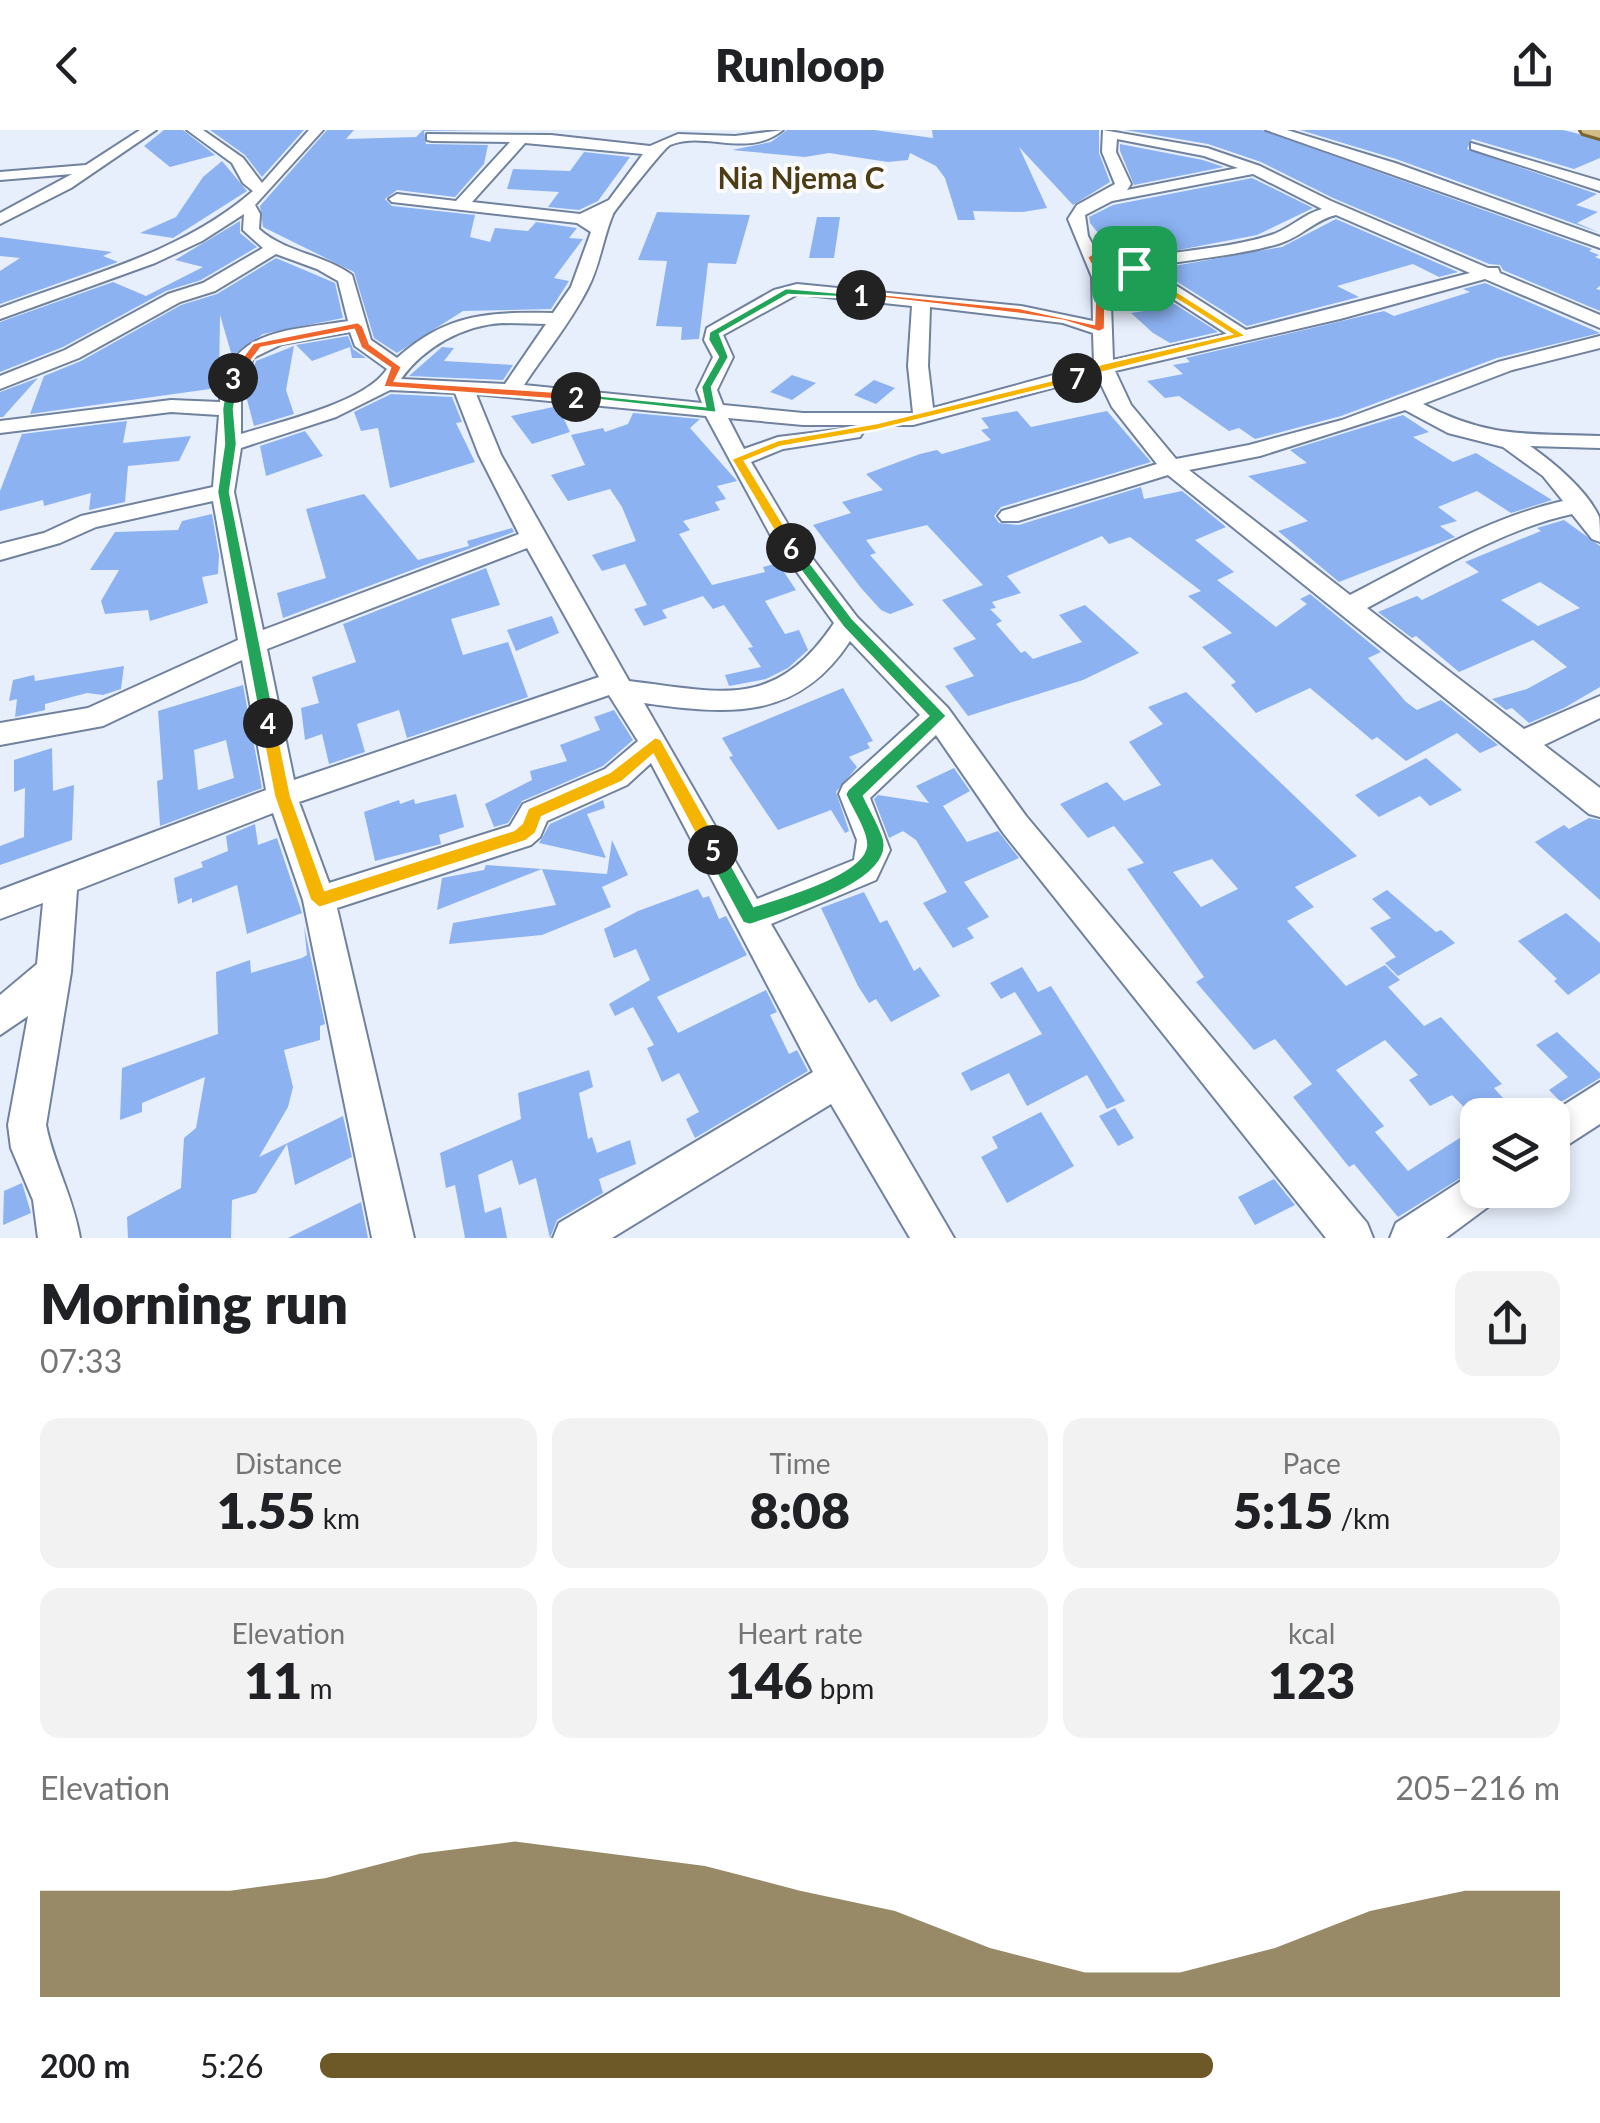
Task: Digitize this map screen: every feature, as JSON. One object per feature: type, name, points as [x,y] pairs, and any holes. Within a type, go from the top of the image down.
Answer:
[{"type":"main road","points":[[1589,130],[1600,133]]},
{"type":"street","points":[[0,219],[66,185],[149,130]]},
{"type":"street","points":[[194,130],[238,162],[248,180],[262,190]]},
{"type":"street","points":[[0,314],[192,240],[247,204],[296,158],[316,130]]},
{"type":"street","points":[[511,390],[580,287],[607,212],[655,151],[670,140],[742,139],[776,130]]},
{"type":"street","points":[[1273,130],[1390,166],[1451,192],[1600,243]]},
{"type":"street","points":[[1112,196],[1123,184],[1108,152],[1110,132],[1207,152],[1255,168],[1338,210],[1492,272],[1600,322]]},
{"type":"street","points":[[432,137],[522,138],[655,151]]},
{"type":"street","points":[[458,208],[522,138]]},
{"type":"street","points":[[1476,146],[1600,186]]},
{"type":"street","points":[[0,176],[89,168]]},
{"type":"street","points":[[1255,168],[1112,196],[1077,215],[1080,234],[1101,274],[1099,329],[1110,385],[1171,468],[1600,805]]},
{"type":"street","points":[[397,199],[581,219],[607,212]]},
{"type":"street","points":[[247,204],[252,214],[251,230],[272,250],[338,272],[348,285],[350,307],[365,346],[392,376],[463,388],[802,419],[918,417]]},
{"type":"street","points":[[1140,263],[1276,238],[1313,216],[1338,210]]},
{"type":"street","points":[[581,219],[599,232]]},
{"type":"street","points":[[0,382],[84,348],[174,298],[209,287],[272,250]]},
{"type":"street","points":[[1092,257],[1122,269],[1139,269],[1241,336]]},
{"type":"street","points":[[738,459],[778,444],[1044,387],[1106,366],[1340,314],[1492,272]]},
{"type":"street","points":[[1099,329],[1066,318],[797,290],[780,294],[714,332],[724,357],[706,387],[712,410],[783,536],[848,623],[938,716],[1015,825],[1352,1238]]},
{"type":"street","points":[[918,417],[921,300]]},
{"type":"street","points":[[230,444],[329,413],[392,376],[467,324],[485,320],[556,320]]},
{"type":"street","points":[[358,326],[257,346],[232,379],[228,409],[230,444],[223,492],[282,796],[319,900],[393,1238]]},
{"type":"street","points":[[1010,516],[1171,468],[1252,451],[1408,404],[1505,366],[1600,342]]},
{"type":"street","points":[[463,388],[490,455],[533,537],[617,686],[655,743],[837,1079],[933,1238]]},
{"type":"street","points":[[1408,404],[1455,429],[1501,438],[1600,442]]},
{"type":"street","points":[[1,429],[171,406],[228,409]]},
{"type":"street","points":[[1501,438],[1549,469],[1600,534]]},
{"type":"street","points":[[0,552],[52,538],[89,521],[223,492]]},
{"type":"street","points":[[1347,607],[1487,535],[1538,514],[1578,505]]},
{"type":"street","points":[[0,734],[93,718],[253,644],[533,537]]},
{"type":"street","points":[[0,905],[282,796],[617,686],[712,700],[741,700],[782,690],[806,676],[848,623]]},
{"type":"street","points":[[1524,742],[1600,706]]},
{"type":"street","points":[[750,917],[864,870],[872,860],[876,841],[854,794],[938,716]]},
{"type":"street","points":[[319,900],[520,836],[529,828],[534,813],[616,777],[655,743]]},
{"type":"street","points":[[60,1238],[53,1200],[31,1148],[27,1126],[54,972],[62,882]]},
{"type":"street","points":[[0,1018],[54,972]]},
{"type":"street","points":[[574,1238],[837,1079]]},
{"type":"street","points":[[1570,1123],[1600,1101]]},
{"type":"street","points":[[1411,1238],[1460,1203]]},
{"type":"building","points":[[164,130],[183,130],[215,155],[170,167],[144,146]]},
{"type":"building","points":[[210,130],[304,130],[262,177],[245,155]]},
{"type":"building","points":[[327,130],[354,130],[346,139],[416,137],[423,130],[491,130],[424,131],[426,144],[488,145],[484,164],[455,197],[397,190],[385,199],[392,206],[475,215],[470,237],[490,242],[495,228],[528,231],[536,222],[577,228],[569,238],[583,239],[554,278],[569,281],[551,309],[463,311],[397,353],[374,338],[354,272],[263,227],[260,206]]},
{"type":"building","points":[[787,130],[874,130],[933,138],[932,130],[1099,130],[1099,153],[1110,182],[1073,205],[1019,147],[1047,208],[1023,212],[973,211],[975,220],[958,220],[945,178],[936,166],[910,153],[908,160],[888,162],[829,153],[805,157],[732,150],[771,142]]},
{"type":"building","points":[[1125,130],[1262,130],[1592,249],[1589,251],[1600,259],[1600,286],[1596,289],[1600,290],[1600,311],[1503,270],[1500,265],[1489,264],[1333,198],[1261,162],[1208,144]]},
{"type":"building","points":[[1300,130],[1563,130],[1600,141],[1600,158],[1574,169],[1472,139],[1467,149],[1597,194],[1576,205],[1598,212],[1577,223],[1600,233],[1396,159]]},
{"type":"building","points":[[1120,144],[1203,160],[1224,167],[1134,185]]},
{"type":"building","points":[[584,152],[630,157],[598,201],[579,210],[548,207],[559,192],[507,189],[513,169],[570,171]]},
{"type":"building","points":[[222,161],[247,191],[173,238],[140,233],[176,217],[203,177]]},
{"type":"building","points":[[1252,178],[1313,208],[1257,235],[1121,261],[1090,223],[1089,217],[1113,205]]},
{"type":"building","points":[[657,212],[750,215],[736,264],[708,263],[699,339],[681,340],[682,327],[656,326],[667,261],[638,260]]},
{"type":"building","points":[[817,217],[840,217],[834,258],[809,258]]},
{"type":"building","points":[[1336,219],[1458,272],[1439,277],[1413,264],[1337,286],[1359,297],[1247,326],[1157,269],[1282,247]]},
{"type":"building","points":[[240,221],[240,233],[257,247],[201,280],[166,291],[63,347],[0,372],[0,322],[113,282],[146,296],[203,267],[175,260]]},
{"type":"building","points":[[0,237],[112,252],[103,256],[118,262],[0,304],[0,271],[20,258],[0,256]]},
{"type":"building","points":[[276,258],[335,283],[343,318],[263,334],[232,356],[220,315],[219,383],[211,384],[210,389],[30,414],[44,376],[81,361],[181,305],[217,294]]},
{"type":"building","points":[[1485,283],[1600,333],[1497,358],[1341,416],[1255,439],[1239,428],[1229,431],[1179,396],[1165,398],[1147,381],[1183,374],[1173,365],[1190,362],[1186,358],[1384,311],[1394,316],[1470,292],[1463,289]]},
{"type":"building","points":[[1156,292],[1218,332],[1170,343],[1153,333],[1131,313],[1144,311],[1130,295]]},
{"type":"building","points":[[348,336],[353,349],[366,358],[352,358],[350,347],[312,361],[296,345]]},
{"type":"building","points":[[294,346],[286,390],[294,414],[254,426],[245,392],[256,361]]},
{"type":"building","points":[[442,347],[454,348],[444,361],[513,365],[503,380],[409,376]]},
{"type":"building","points":[[792,375],[816,383],[792,400],[770,392]]},
{"type":"building","points":[[38,378],[3,417],[0,417],[0,392]]},
{"type":"building","points":[[874,380],[895,388],[876,404],[854,395]]},
{"type":"building","points":[[391,394],[452,397],[462,422],[456,423],[475,462],[390,488],[378,428],[361,431],[354,412]]},
{"type":"building","points":[[558,406],[570,432],[532,444],[511,416]]},
{"type":"building","points":[[1017,411],[1031,427],[1107,411],[1151,462],[1001,507],[994,516],[999,523],[1019,525],[1141,487],[1144,499],[1182,491],[1226,527],[1195,540],[1234,572],[1217,580],[1276,627],[1307,604],[1300,599],[1310,594],[1381,652],[1368,658],[1406,702],[1417,710],[1441,700],[1498,745],[1480,753],[1457,733],[1406,761],[1377,737],[1372,740],[1310,688],[1256,713],[1231,685],[1236,682],[1202,647],[1232,633],[1188,596],[1201,591],[1130,537],[1109,544],[1102,536],[1007,576],[1021,593],[992,602],[996,608],[990,609],[1002,621],[996,624],[1021,653],[1025,651],[1033,659],[1082,642],[1059,615],[1085,605],[1139,653],[1083,680],[968,716],[945,686],[974,676],[953,648],[976,639],[942,600],[983,585],[927,525],[866,540],[876,553],[870,555],[914,605],[890,614],[881,610],[861,588],[813,525],[851,513],[842,502],[883,490],[866,474],[920,454],[937,450],[942,454],[991,440],[981,430],[989,428],[981,418]]},
{"type":"building","points":[[633,413],[700,419],[690,428],[737,481],[717,486],[726,499],[715,502],[720,510],[683,521],[690,530],[679,534],[712,585],[765,572],[763,567],[778,563],[796,590],[765,601],[785,634],[799,630],[808,650],[788,668],[766,679],[729,686],[725,675],[761,667],[748,648],[753,647],[724,605],[713,609],[703,596],[662,610],[667,618],[644,626],[634,609],[647,605],[625,564],[602,571],[592,555],[636,541],[622,507],[610,489],[568,501],[551,475],[585,465],[571,435],[603,428],[605,432],[628,424]]},
{"type":"building","points":[[1403,415],[1429,432],[1413,437],[1453,462],[1476,453],[1552,500],[1511,513],[1477,491],[1438,507],[1457,521],[1440,526],[1455,537],[1339,582],[1278,531],[1308,521],[1248,476],[1307,463],[1290,450]]},
{"type":"building","points":[[127,421],[123,443],[191,436],[179,461],[128,466],[125,502],[89,510],[91,493],[44,506],[43,500],[0,511],[0,491],[22,434]]},
{"type":"building","points":[[305,431],[323,456],[266,476],[260,446]]},
{"type":"building","points":[[364,494],[418,560],[469,546],[467,541],[512,528],[514,532],[283,618],[277,593],[326,578],[306,509]]},
{"type":"building","points":[[212,514],[219,555],[218,574],[202,577],[208,603],[150,621],[148,610],[105,614],[101,601],[119,570],[90,570],[115,532],[178,530],[182,521]]},
{"type":"building","points":[[1564,520],[1600,546],[1600,687],[1529,723],[1512,708],[1506,710],[1492,699],[1527,689],[1567,667],[1533,640],[1459,672],[1416,636],[1412,638],[1378,612],[1417,596],[1422,600],[1479,572],[1465,562],[1541,531],[1537,528]],"holes":[[[1540,582],[1580,608],[1538,626],[1501,600]]]},
{"type":"building","points":[[486,568],[500,605],[451,619],[463,655],[508,642],[528,697],[407,738],[399,710],[357,724],[365,752],[329,764],[322,734],[305,740],[301,708],[319,703],[312,677],[356,662],[343,624]]},
{"type":"building","points":[[552,616],[559,633],[516,651],[507,630]]},
{"type":"building","points":[[124,666],[121,689],[45,704],[45,710],[15,717],[17,699],[9,701],[13,680],[34,675],[35,681]]},
{"type":"building","points":[[243,685],[262,788],[160,826],[157,781],[163,779],[158,711]],"holes":[[[226,740],[234,778],[198,790],[194,750]]]},
{"type":"building","points":[[843,688],[873,741],[867,743],[870,748],[849,757],[857,767],[836,792],[849,831],[845,833],[831,810],[778,830],[729,757],[733,756],[722,738]]},
{"type":"building","points":[[1186,692],[1357,856],[1295,887],[1314,907],[1287,921],[1346,986],[1385,965],[1400,980],[1388,987],[1424,1026],[1441,1017],[1502,1084],[1494,1088],[1503,1098],[1460,1098],[1460,1103],[1452,1095],[1430,1106],[1409,1080],[1418,1075],[1385,1040],[1336,1070],[1384,1126],[1375,1132],[1408,1171],[1460,1138],[1460,1178],[1398,1217],[1354,1164],[1349,1167],[1293,1097],[1312,1084],[1275,1039],[1254,1050],[1196,982],[1204,977],[1127,869],[1144,863],[1114,826],[1088,838],[1060,804],[1107,782],[1124,801],[1161,785],[1129,742],[1163,724],[1148,707]],"holes":[[[1212,859],[1238,889],[1201,907],[1173,872]]]},
{"type":"building","points":[[614,710],[633,740],[603,766],[522,801],[508,823],[494,827],[485,804],[532,780],[530,771],[567,761],[560,745],[600,730],[594,717]]},
{"type":"building","points":[[52,748],[53,791],[74,785],[72,840],[0,865],[0,846],[24,837],[25,788],[14,792],[14,760]]},
{"type":"building","points":[[1426,758],[1462,790],[1430,806],[1420,796],[1379,817],[1355,795]]},
{"type":"building","points":[[954,768],[970,791],[943,806],[967,842],[998,831],[1019,858],[964,882],[989,917],[967,928],[974,938],[953,948],[923,903],[947,892],[916,840],[903,831],[889,838],[874,799],[878,795],[929,803],[916,786]]},
{"type":"building","points":[[456,794],[464,827],[439,835],[441,844],[375,861],[364,812],[399,800],[400,804],[414,799],[415,804]]},
{"type":"building","points":[[603,800],[605,808],[587,814],[606,858],[539,843],[550,824]]},
{"type":"building","points":[[1589,818],[1600,820],[1600,900],[1535,842],[1564,825],[1569,829]]},
{"type":"building","points":[[255,824],[258,845],[277,838],[302,913],[247,934],[237,885],[192,903],[192,898],[178,904],[174,878],[203,867],[201,862],[228,851],[226,836]]},
{"type":"building","points":[[612,840],[628,875],[602,887],[611,907],[542,935],[449,944],[453,923],[556,905],[542,869],[607,874]]},
{"type":"building","points":[[486,865],[542,869],[437,910],[442,878],[484,870]]},
{"type":"building","points":[[698,889],[703,898],[709,896],[719,919],[726,916],[747,955],[657,997],[678,1033],[766,990],[777,1012],[770,1015],[789,1054],[797,1050],[808,1071],[695,1138],[686,1119],[699,1112],[679,1073],[662,1082],[647,1048],[654,1045],[633,1007],[615,1016],[609,1004],[650,980],[636,949],[614,958],[604,929],[638,911]]},
{"type":"building","points":[[1387,890],[1436,932],[1441,930],[1455,943],[1398,976],[1385,963],[1396,957],[1370,928],[1391,918],[1372,899]]},
{"type":"building","points":[[864,892],[880,923],[887,920],[914,971],[920,967],[940,996],[891,1022],[876,999],[869,1003],[858,986],[821,908]]},
{"type":"building","points":[[1566,913],[1600,943],[1600,973],[1568,995],[1518,941]]},
{"type":"building","points":[[304,926],[325,1024],[320,1026],[320,1040],[284,1050],[293,1087],[288,1107],[259,1157],[343,1116],[352,1157],[295,1185],[287,1144],[256,1193],[232,1200],[231,1238],[128,1238],[127,1217],[181,1188],[184,1138],[196,1128],[205,1077],[142,1103],[142,1112],[120,1120],[122,1068],[218,1034],[216,972],[250,960],[251,973],[302,958],[307,955]]},
{"type":"building","points":[[1022,967],[1038,992],[1051,986],[1125,1101],[1107,1109],[1087,1075],[1027,1106],[1009,1073],[971,1091],[961,1073],[1042,1034],[1015,992],[1001,999],[990,983]]},
{"type":"building","points":[[1557,1032],[1600,1073],[1600,1078],[1568,1098],[1557,1098],[1549,1090],[1568,1077],[1536,1045]]},
{"type":"building","points":[[589,1070],[593,1087],[579,1093],[588,1139],[592,1137],[597,1153],[630,1140],[636,1164],[599,1179],[603,1193],[557,1220],[550,1238],[536,1178],[519,1185],[512,1160],[478,1175],[485,1213],[501,1207],[507,1238],[465,1238],[455,1185],[446,1188],[440,1153],[521,1119],[518,1093]]},
{"type":"building","points":[[1115,1108],[1134,1138],[1118,1146],[1099,1116]]},
{"type":"building","points":[[1041,1112],[1074,1166],[1007,1203],[981,1157],[998,1148],[992,1137]]},
{"type":"building","points":[[1274,1179],[1295,1205],[1255,1225],[1238,1197]]},
{"type":"building","points":[[22,1183],[31,1213],[3,1225],[4,1191]]},
{"type":"building","points":[[361,1202],[368,1238],[288,1238]]},
{"type":"district","name":"Nia Njema C","points":[[801,179]]},
{"type":"route","points":[[1092,257],[1122,269],[1134,268],[1241,336],[1106,366],[987,402],[761,448],[738,459],[783,536],[848,623],[938,716],[854,794],[853,799],[876,841],[875,853],[864,870],[750,917],[655,743],[616,777],[534,813],[529,828],[520,836],[319,900],[282,796],[223,492],[230,444],[228,409],[232,379],[255,347],[358,326],[365,346],[396,367],[387,384],[511,390],[712,410],[706,387],[724,357],[714,332],[780,294],[797,290],[921,300],[1066,318],[1099,329],[1101,274],[1092,257]]}]
